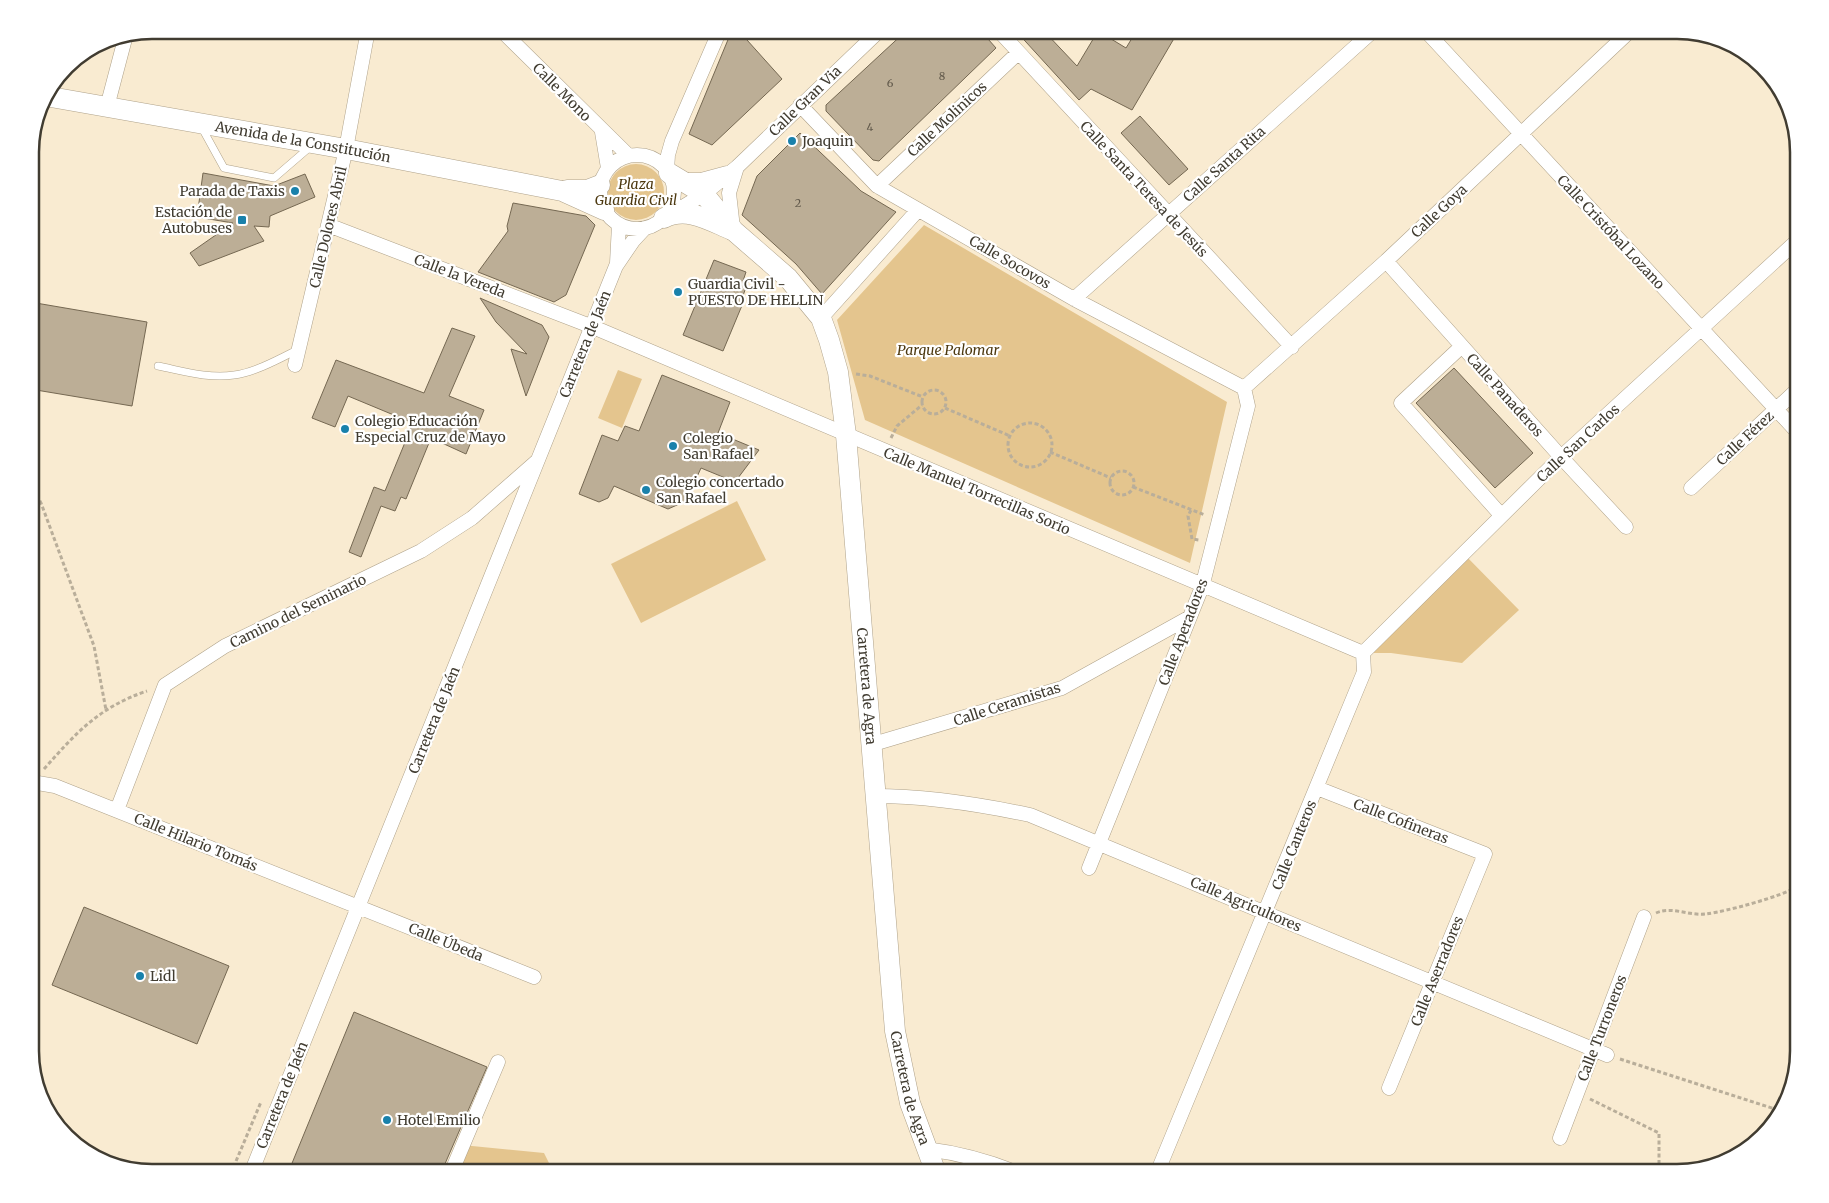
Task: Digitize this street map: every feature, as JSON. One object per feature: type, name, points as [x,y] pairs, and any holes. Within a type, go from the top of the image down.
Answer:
[{"type":"street","name":"Calle Dolores Abril","points":[[295,365],[346,149],[366,39]]},
{"type":"street","name":"Calle Mono","points":[[510,39],[602,132],[628,155]]},
{"type":"street","points":[[672,141],[659,154],[650,157],[628,155],[617,160],[604,176],[600,194],[604,210],[619,225],[636,229],[645,228],[668,216],[674,188],[668,155],[672,141],[716,39]]},
{"type":"street","name":"Calle Gran Via","points":[[668,216],[704,194],[734,170],[870,39]]},
{"type":"street","name":"Calle Santa Teresa de Jesús","points":[[1006,39],[1167,215],[1292,347]]},
{"type":"street","name":"Calle Santa Rita","points":[[1074,299],[1364,39]]},
{"type":"street","name":"Calle Cristóbal Lozano","points":[[1433,39],[1790,424]]},
{"type":"street","name":"Calle Goya","points":[[1244,388],[1386,261],[1621,39]]},
{"type":"street","points":[[107,107],[124,42]]},
{"type":"street","name":"Calle Molinicos","points":[[877,186],[1018,53]]},
{"type":"street","name":"Avenida de la Constitución","points":[[53,97],[314,143],[562,190],[587,190],[604,176]]},
{"type":"street","name":"Calle Socovos","points":[[800,105],[877,186],[1074,299],[1244,388]]},
{"type":"street","name":"Calle Mono","points":[[602,132],[604,176]]},
{"type":"street","points":[[650,157],[672,174],[701,180],[734,170],[729,193],[734,231]]},
{"type":"street","name":"Carretera de Agra","points":[[672,174],[704,194],[734,231],[788,278],[821,318],[838,372],[846,435],[894,1031],[910,1103],[932,1164]]},
{"type":"street","name":"Avenida de la Constitución","points":[[562,190],[604,210]]},
{"type":"street","points":[[821,318],[918,210]]},
{"type":"street","name":"Carretera de Agra","points":[[668,216],[699,216],[734,231]]},
{"type":"street","name":"Calle la Vereda","points":[[328,225],[593,327]]},
{"type":"street","name":"Carretera de Jaén","points":[[616,266],[619,225]]},
{"type":"street","name":"Carretera de Jaén","points":[[255,1164],[540,459],[616,266],[633,241],[645,228]]},
{"type":"street","name":"Calle San Carlos","points":[[1363,653],[1560,457],[1790,247]]},
{"type":"street","name":"Calle Panaderos","points":[[1386,261],[1560,457],[1626,527]]},
{"type":"street","name":"Calle Manuel Torrecillas Sorio","points":[[593,327],[884,452],[1363,653]]},
{"type":"street","points":[[1462,346],[1401,403],[1501,515]]},
{"type":"street","name":"Calle Aperadores","points":[[1089,868],[1202,586],[1248,406],[1244,388]]},
{"type":"street","name":"Calle Férez","points":[[1691,488],[1790,396]]},
{"type":"street","name":"Camino del Seminario","points":[[166,685],[224,646],[420,551],[472,518],[540,459]]},
{"type":"street","name":"Calle Ceramistas","points":[[870,745],[1062,688],[1190,617]]},
{"type":"street","name":"Calle Canteros","points":[[1161,1164],[1364,672],[1363,653]]},
{"type":"street","points":[[117,810],[166,685]]},
{"type":"street","name":"Calle Hilario Tomás","points":[[39,783],[55,786],[358,906]]},
{"type":"street","name":"Calle Cofineras","points":[[1317,788],[1485,854]]},
{"type":"street","name":"Calle Agricultores","points":[[874,796],[908,796],[968,802],[1030,815],[1099,842],[1601,1052]]},
{"type":"street","name":"Calle Aserradores","points":[[1389,1088],[1485,854]]},
{"type":"street","name":"Calle Úbeda","points":[[358,906],[534,977]]},
{"type":"street","name":"Calle Turroneros","points":[[1560,1138],[1578,1093],[1601,1052],[1644,917]]},
{"type":"street","points":[[455,1164],[498,1062]]},
{"type":"street","points":[[926,1149],[952,1152],[997,1164]]},
{"type":"lane","points":[[199,123],[224,168],[274,178],[314,143]]},
{"type":"lane","points":[[158,366],[201,375],[235,375],[274,361],[299,349]]},
{"type":"path","points":[[838,372],[870,376],[923,397]]},
{"type":"path","points":[[932,390],[940,392],[945,398],[945,408],[941,412],[933,414],[926,411],[922,404],[923,397],[932,390]]},
{"type":"path","points":[[884,452],[897,426],[922,404]]},
{"type":"path","points":[[945,408],[1010,436]]},
{"type":"path","points":[[1022,424],[1037,424],[1048,433],[1051,440],[1050,452],[1039,465],[1024,466],[1012,459],[1009,453],[1010,436],[1022,424]]},
{"type":"path","points":[[1050,452],[1111,478]]},
{"type":"path","points":[[1120,471],[1128,473],[1133,479],[1133,487],[1128,494],[1116,494],[1110,486],[1111,478],[1120,471]]},
{"type":"path","points":[[1133,487],[1218,520]]},
{"type":"path","points":[[39,500],[94,646],[106,710]]},
{"type":"path","points":[[1191,510],[1188,516],[1192,539],[1213,544]]},
{"type":"path","points":[[39,774],[83,726],[122,699],[166,685]]},
{"type":"path","points":[[1644,917],[1664,910],[1704,914],[1758,900],[1790,889]]},
{"type":"path","points":[[1601,1052],[1774,1109]]},
{"type":"path","points":[[1578,1093],[1659,1133],[1660,1164]]},
{"type":"green space","name":"Plaza Guardia Civil","points":[[636,164],[656,172],[664,192],[656,212],[636,220],[616,212],[608,192],[616,172]]},
{"type":"green space","name":"Parque Palomar","points":[[924,225],[1227,402],[1190,563],[865,420],[837,320]]},
{"type":"green space","points":[[618,370],[642,379],[622,428],[598,418]]},
{"type":"green space","points":[[737,501],[766,560],[641,623],[611,564]]},
{"type":"green space","points":[[1464,554],[1519,610],[1462,663],[1391,653],[1363,653]]},
{"type":"green space","points":[[462,1145],[544,1153],[550,1164],[455,1164]]},
{"type":"building","points":[[728,39],[746,39],[782,79],[712,145],[689,134]]},
{"type":"building","points":[[897,39],[988,39],[996,48],[879,161],[873,160],[826,111],[826,105]]},
{"type":"building","points":[[1023,39],[1052,39],[1077,66],[1093,39],[1111,39],[1126,48],[1132,39],[1174,39],[1132,110],[1091,89],[1079,100]]},
{"type":"building","points":[[1140,116],[1188,169],[1169,185],[1121,133]]},
{"type":"building","points":[[800,133],[861,191],[896,212],[822,294],[796,264],[742,215],[757,176]]},
{"type":"building","name":"Estación de Autobuses","points":[[203,173],[274,186],[305,174],[315,197],[270,216],[269,227],[254,226],[264,241],[199,266],[190,253],[233,223],[197,217]]},
{"type":"building","points":[[513,203],[586,216],[595,225],[566,295],[554,302],[478,272],[508,231],[507,226]]},
{"type":"building","points":[[714,260],[746,272],[743,281],[748,282],[741,301],[743,303],[723,351],[683,335]]},
{"type":"building","points":[[480,298],[542,325],[549,337],[526,396],[511,349],[527,354],[496,322]]},
{"type":"building","points":[[39,304],[147,322],[132,406],[39,390]]},
{"type":"building","points":[[452,328],[475,336],[449,396],[484,410],[466,454],[431,438],[406,499],[401,497],[395,511],[381,506],[361,557],[349,552],[374,487],[385,491],[413,423],[348,396],[335,427],[312,418],[336,360],[424,393]]},
{"type":"building","points":[[1454,368],[1533,453],[1495,488],[1416,403]]},
{"type":"building","name":"Colegio San Rafael","points":[[662,375],[730,402],[718,433],[759,450],[735,482],[701,468],[686,501],[668,509],[614,486],[608,498],[599,502],[579,494],[602,435],[618,441],[625,426],[639,431]]},
{"type":"building","name":"Lidl","points":[[84,907],[229,966],[197,1044],[52,985]]},
{"type":"building","name":"Hotel Emilio","points":[[354,1012],[487,1067],[445,1164],[292,1164]]},
{"type":"place","name":"Joaquin","points":[[792,141]]},
{"type":"place","name":"Parada de Taxis","points":[[295,191]]},
{"type":"place","name":"Estación de Autobuses","points":[[242,220]]},
{"type":"place","name":"Guardia Civil - PUESTO DE HELLIN","points":[[678,292]]},
{"type":"place","name":"Colegio Educación Especial Cruz de Mayo","points":[[345,429]]},
{"type":"place","name":"Colegio San Rafael","points":[[673,446]]},
{"type":"place","name":"Colegio concertado San Rafael","points":[[646,490]]},
{"type":"place","name":"Lidl","points":[[140,976]]},
{"type":"place","name":"Hotel Emilio","points":[[387,1120]]}]
